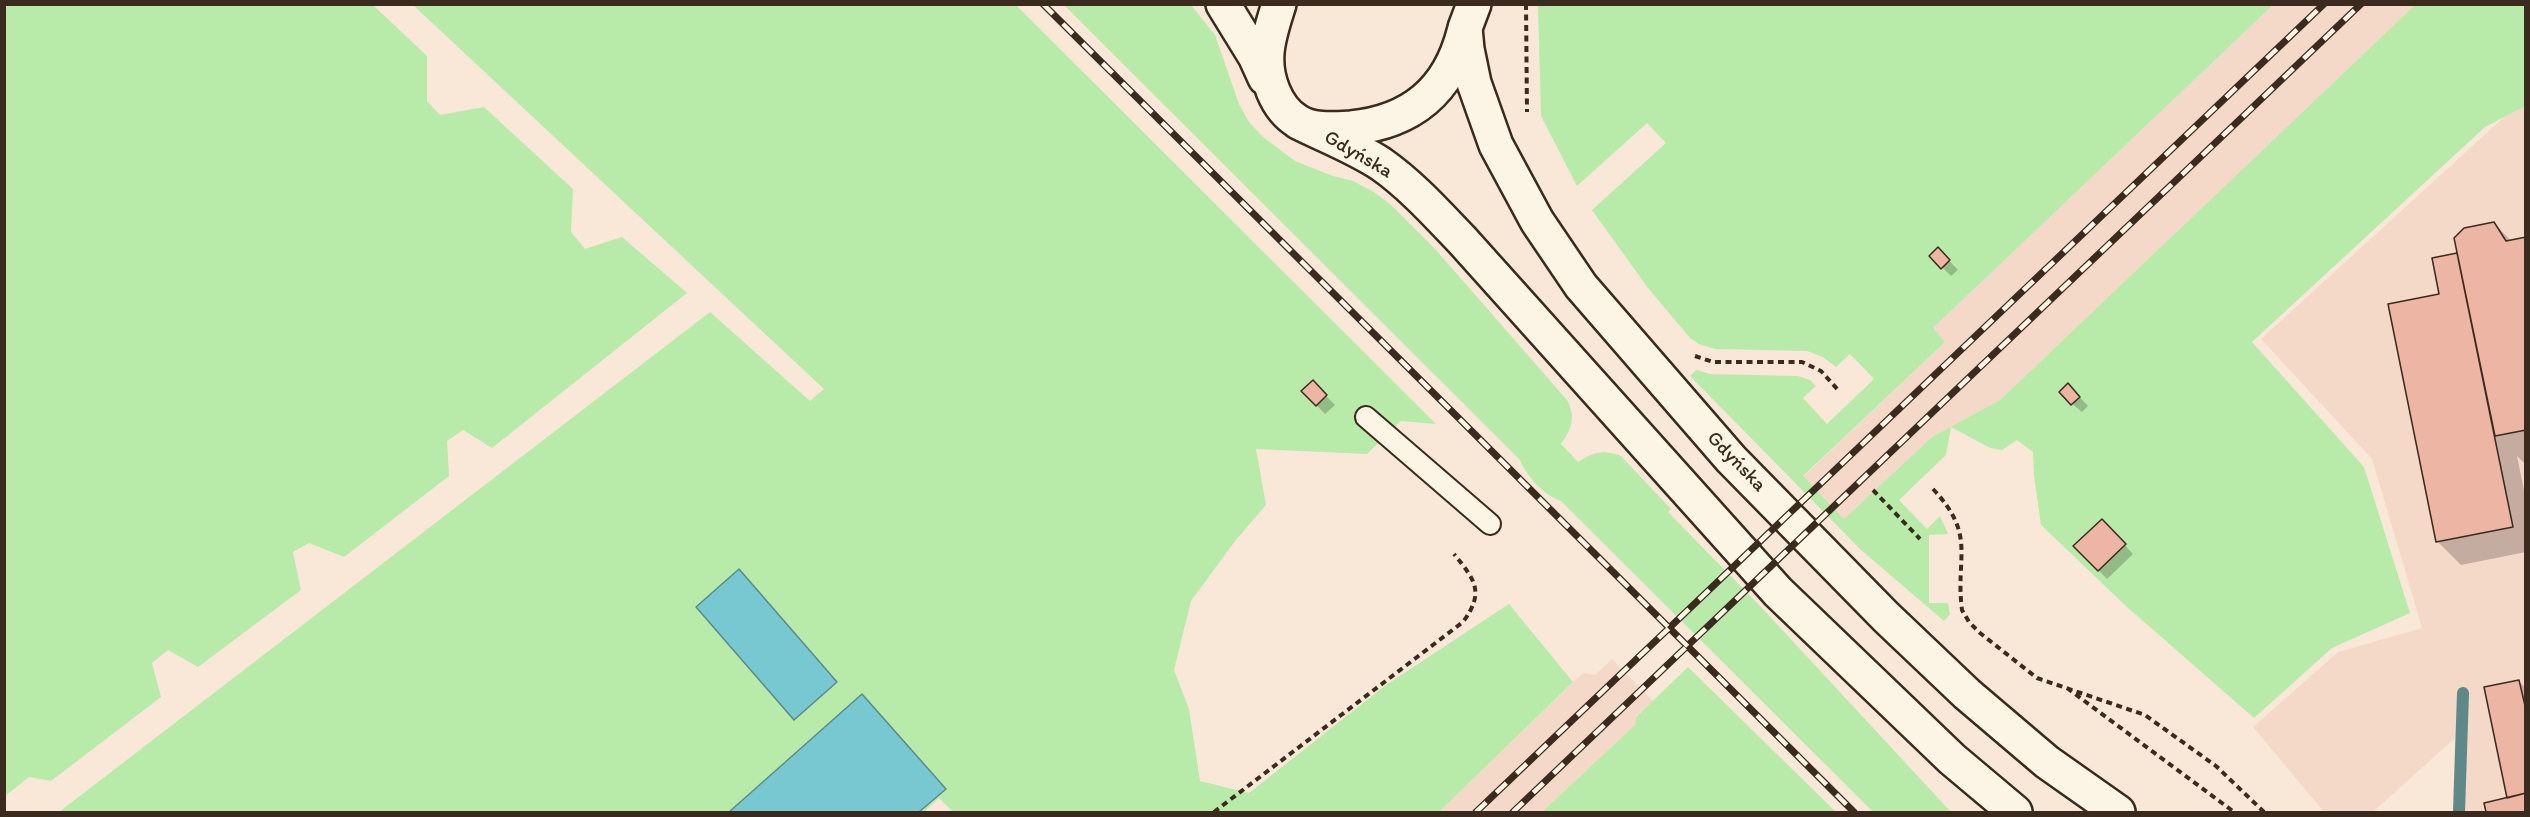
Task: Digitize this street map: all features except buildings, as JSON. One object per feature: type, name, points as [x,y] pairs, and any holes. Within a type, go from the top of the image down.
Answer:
[{"type":"main road","points":[[1223,4],[1255,56],[1276,98],[1298,122],[1334,129],[1370,126],[1409,112],[1432,94],[1457,55],[1467,12]]},
{"type":"main road","points":[[1276,98],[1270,83],[1266,53],[1279,4]]},
{"type":"main road","name":"Gdyńska","points":[[1467,12],[1471,72],[1496,145],[1537,221],[1581,286],[1731,459],[1886,617],[1967,694],[2038,755],[2118,813]]},
{"type":"main road","name":"Gdyńska","points":[[1298,122],[1364,153],[1400,178],[1462,240],[1778,592],[1952,759],[2015,813]]},
{"type":"lane","points":[[1366,417],[1490,524]]},
{"type":"path","points":[[1526,4],[1529,120]]},
{"type":"path","points":[[1689,352],[1713,362],[1802,362],[1821,371],[1839,390]]},
{"type":"path","points":[[1934,489],[1949,506],[1961,530],[1960,595],[1962,610],[1980,633],[2030,673],[2145,714],[2216,766],[2264,813]]},
{"type":"path","points":[[1873,490],[1920,539]]},
{"type":"path","points":[[1214,813],[1463,622],[1471,612],[1476,597],[1473,578],[1454,554]]},
{"type":"path","points":[[2064,686],[2234,813]]},
{"type":"shaded area","points":[[2273,5],[2415,5],[2000,400],[1932,437],[1844,519],[1803,477],[1945,342],[1932,329]]},
{"type":"shaded area","points":[[2525,98],[2525,812],[2453,812],[2455,738],[2373,812],[2324,812],[2253,727],[2338,652],[2422,628],[2372,459],[2261,339]]},
{"type":"shaded area","points":[[1612,659],[1653,701],[1636,716],[1636,724],[1542,812],[1439,812],[1583,673],[1595,675]]},
{"type":"green space","points":[[5,4],[373,5],[427,56],[427,101],[440,115],[484,107],[573,189],[571,232],[585,249],[622,237],[687,293],[492,448],[463,430],[447,441],[449,476],[344,557],[309,543],[293,552],[301,590],[198,667],[168,650],[152,663],[161,697],[51,781],[29,777],[5,796]]},
{"type":"green space","points":[[413,5],[1016,5],[1436,424],[1401,421],[1367,454],[1256,449],[1266,505],[1235,541],[1191,601],[1174,670],[1189,709],[1200,781],[1249,793],[1386,685],[1509,604],[1573,682],[1439,812],[953,812],[939,798],[924,812],[919,812],[945,789],[862,695],[729,812],[59,812],[710,312],[810,401],[824,389]]},
{"type":"green space","points":[[1064,5],[1191,5],[1215,35],[1239,104],[1249,122],[1263,137],[1295,161],[1353,181],[1374,192],[1391,205],[1436,250],[1567,400],[1572,422],[1561,444],[1578,462],[1599,453],[1621,456],[1671,509],[1668,512],[1762,608],[1951,812],[1873,812],[1561,501],[1537,485],[1520,460]]},
{"type":"green space","points":[[1538,5],[2273,5],[1933,328],[1945,342],[1803,476],[1844,519],[1932,437],[2000,400],[2415,5],[2525,5],[2525,106],[2485,127],[2252,342],[2364,467],[2410,613],[2332,648],[2254,718],[2127,607],[2041,525],[2033,452],[2017,440],[2002,450],[1990,448],[1951,427],[1946,455],[1899,500],[1927,529],[1940,516],[1948,534],[1929,535],[1929,603],[1948,603],[1950,614],[1944,621],[1860,549],[1690,376],[1696,370],[1710,374],[1798,376],[1810,380],[1816,386],[1803,398],[1827,424],[1874,379],[1850,354],[1836,367],[1823,357],[1807,351],[1716,349],[1701,345],[1690,338],[1648,288],[1592,210],[1666,143],[1647,123],[1577,186],[1541,116]]},
{"type":"green space","points":[[1688,667],[1836,812],[1542,812],[1636,724],[1636,717]]},
{"type":"water","points":[[739,569],[837,682],[794,720],[696,607]]},
{"type":"water","points":[[862,694],[946,789],[919,812],[729,812]]},
{"type":"waterway","points":[[2459,812],[2463,693]]},
{"type":"railway","points":[[1043,4],[1854,812]]},
{"type":"railway","points":[[1476,812],[2324,4]]},
{"type":"railway","points":[[1513,812],[2361,4]]}]
